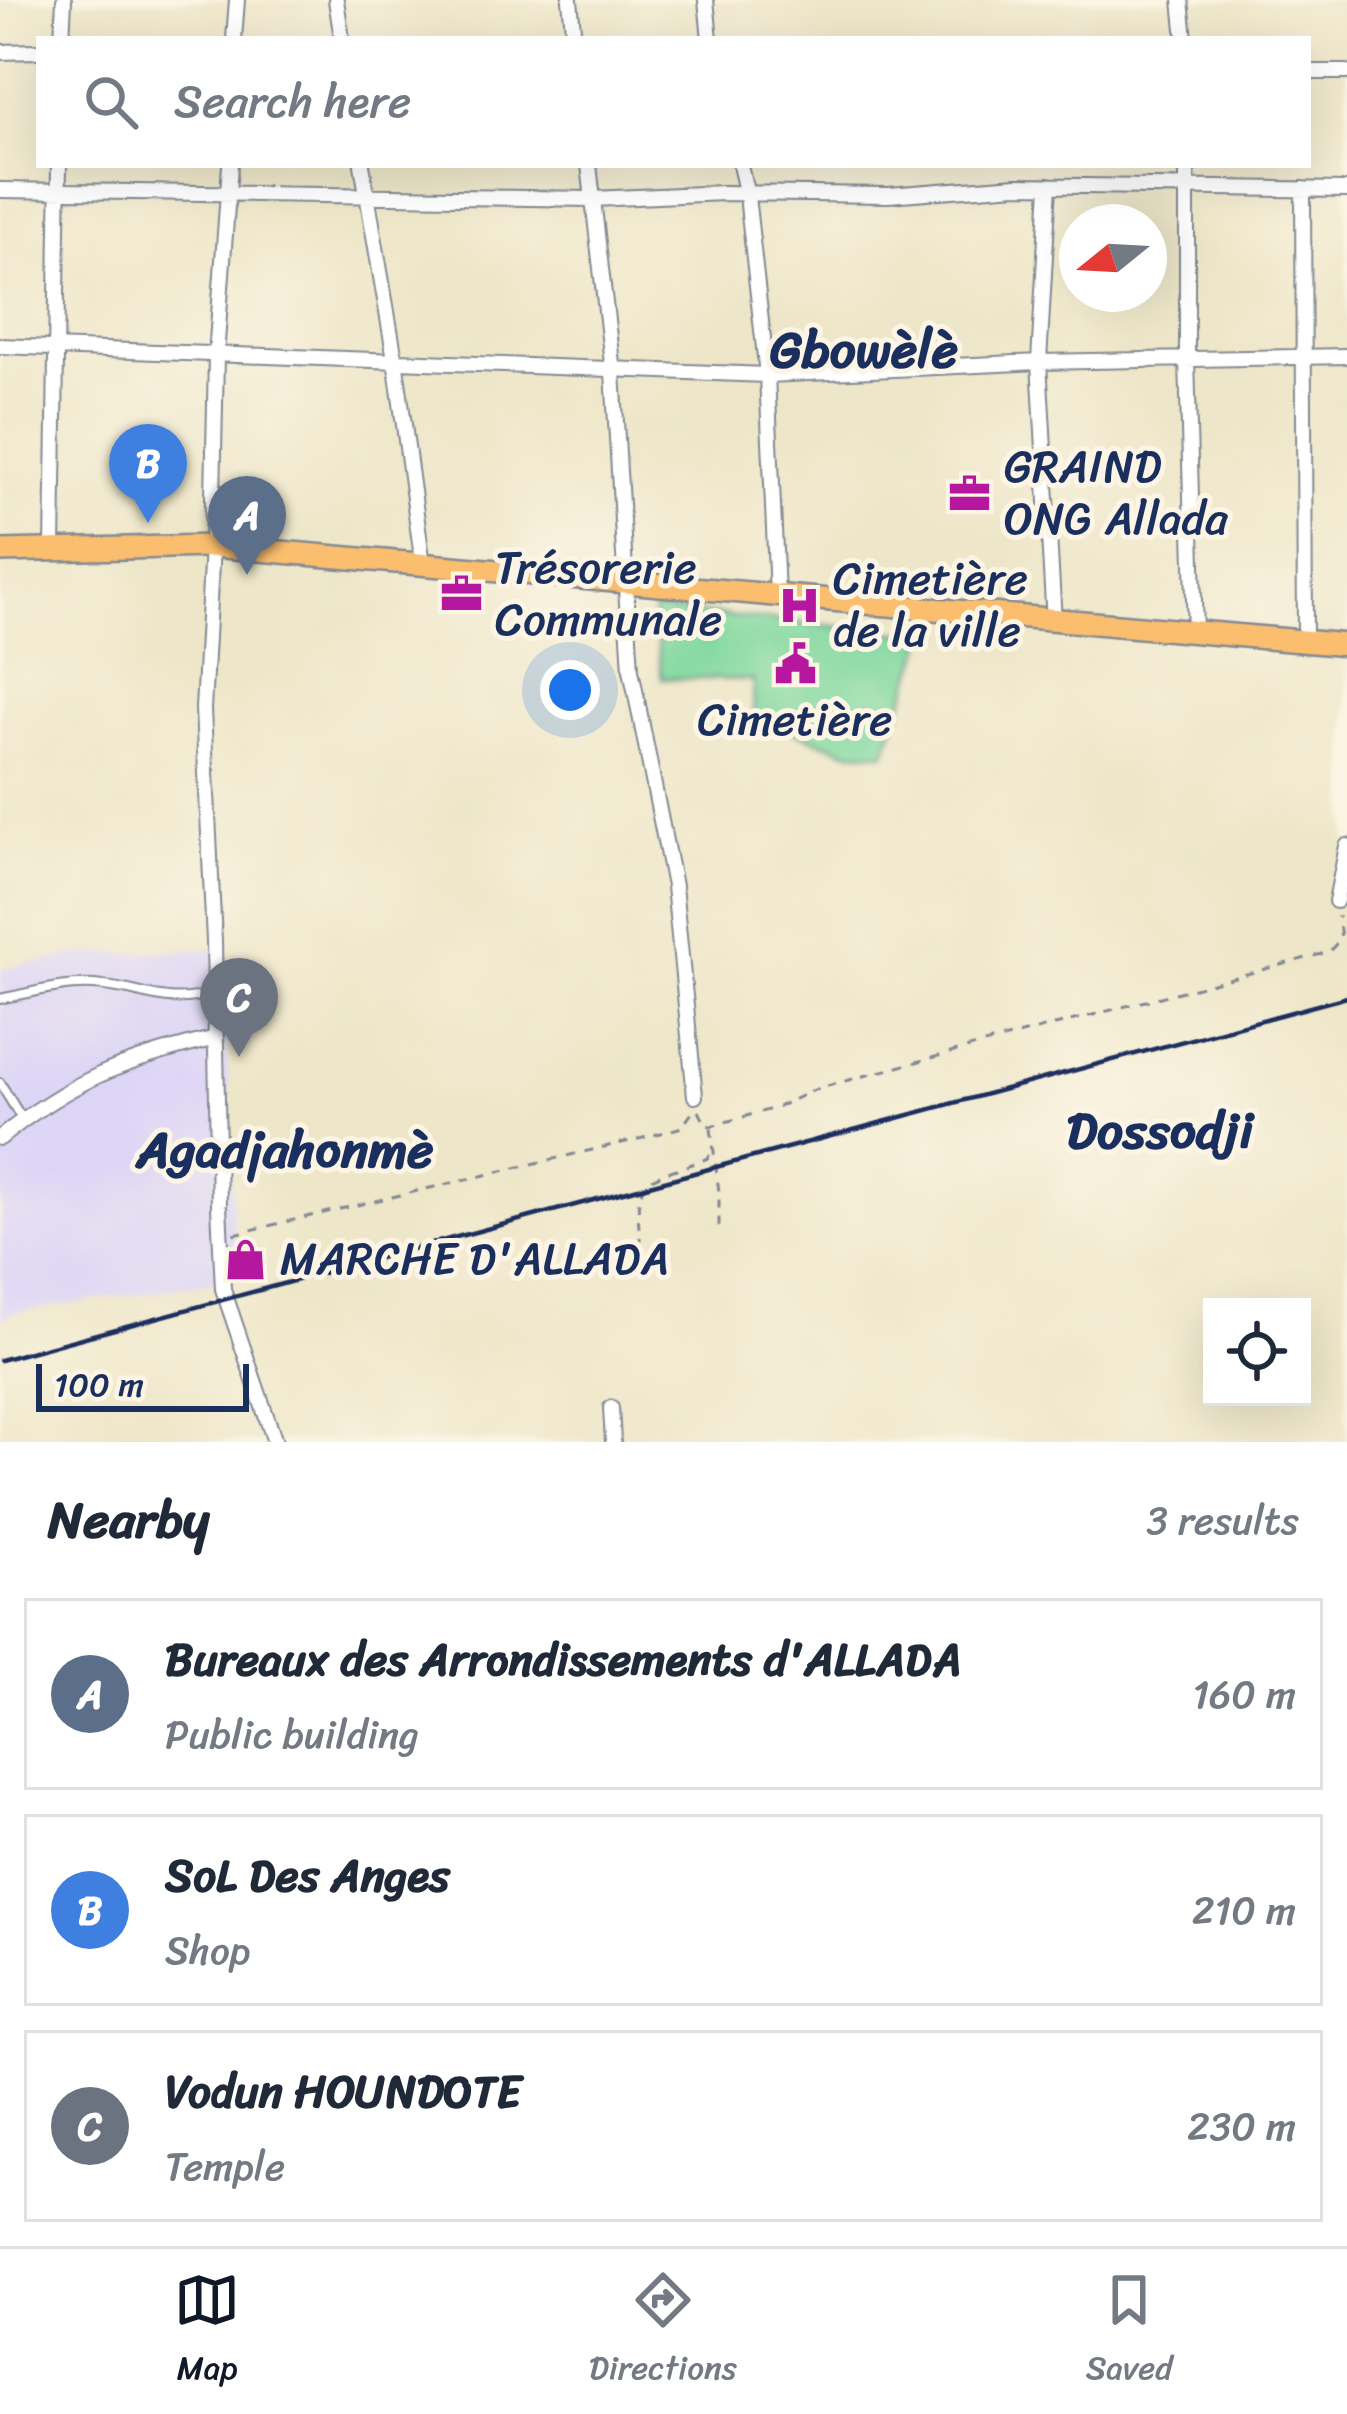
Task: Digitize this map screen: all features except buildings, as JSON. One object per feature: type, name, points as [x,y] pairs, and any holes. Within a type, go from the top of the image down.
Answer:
[{"type":"main road","points":[[0,551],[212,546],[1347,645]]},
{"type":"street","points":[[62,36],[64,0]]},
{"type":"street","points":[[234,36],[237,0]]},
{"type":"street","points":[[336,0],[342,36]]},
{"type":"street","points":[[569,0],[574,36]]},
{"type":"street","points":[[706,0],[710,36]]},
{"type":"street","points":[[1181,0],[1185,36]]},
{"type":"street","points":[[0,52],[36,51]]},
{"type":"street","points":[[1311,72],[1347,72]]},
{"type":"street","points":[[53,549],[58,168]]},
{"type":"street","points":[[230,168],[216,356],[202,709],[220,1238],[223,1289],[232,1324],[274,1442]]},
{"type":"street","points":[[362,168],[423,565]]},
{"type":"street","points":[[589,168],[613,372],[631,670],[674,886],[694,1096]]},
{"type":"street","points":[[741,168],[766,375],[778,594]]},
{"type":"street","points":[[1186,168],[1195,633]]},
{"type":"street","points":[[0,190],[593,199],[723,193],[888,195],[1049,185],[1347,190]]},
{"type":"street","points":[[1049,185],[1039,362],[1054,622]]},
{"type":"street","points":[[1303,189],[1304,641]]},
{"type":"street","points":[[0,346],[766,375],[1039,362],[1347,356]]},
{"type":"street","points":[[1336,901],[1347,846]]},
{"type":"street","points":[[0,1138],[47,1100],[111,1069],[152,1053],[216,1038]]},
{"type":"street","points":[[611,1408],[613,1442]]},
{"type":"lane","points":[[0,999],[80,985],[132,989],[166,1001],[215,993]]},
{"type":"lane","points":[[0,1083],[22,1120]]},
{"type":"path","points":[[220,1238],[682,1127],[696,1104],[711,1126],[775,1108],[819,1088],[1328,952],[1344,940],[1336,901]]},
{"type":"path","points":[[711,1126],[718,1234]]},
{"type":"path","points":[[641,1246],[637,1210],[642,1187],[651,1177],[708,1158],[715,1146]]},
{"type":"shaded area","points":[[224,949],[235,1279],[16,1312],[0,1320],[0,969],[74,955]]},
{"type":"green space","points":[[653,609],[927,635],[885,753],[847,751],[754,717],[753,680],[662,678]]},
{"type":"railway","points":[[0,1360],[1347,997]]},
{"type":"place","name":"GRAIND ONG Allada","points":[[970,493]]},
{"type":"place","name":"SoL Des Anges","points":[[148,523]]},
{"type":"place","name":"Bureaux des Arrondissements d'ALLADA","points":[[247,575]]},
{"type":"place","name":"Trésorerie Communale","points":[[461,594]]},
{"type":"place","name":"Cimetière de la ville","points":[[799,605]]},
{"type":"place","name":"Cimetière","points":[[795,664]]},
{"type":"place","name":"Vodun HOUNDOTE","points":[[239,1057]]},
{"type":"place","name":"MARCHE D'ALLADA","points":[[246,1259]]},
{"type":"district","name":"Gbowèlè","points":[[864,350]]},
{"type":"district","name":"Dossodji","points":[[1160,1131]]},
{"type":"district","name":"Agadjahonmè","points":[[285,1150]]}]
